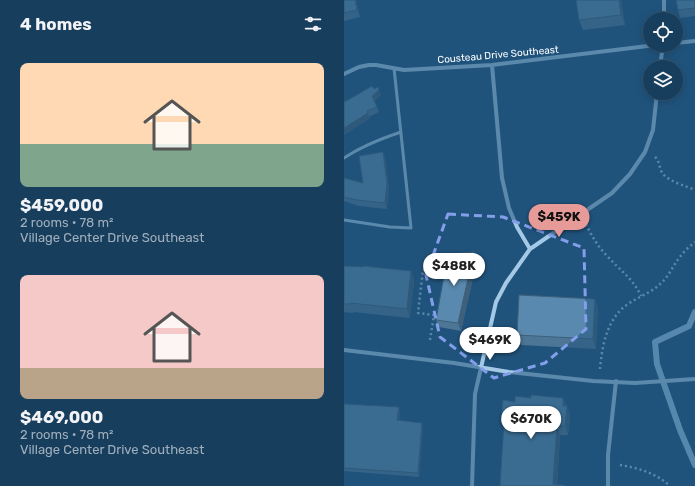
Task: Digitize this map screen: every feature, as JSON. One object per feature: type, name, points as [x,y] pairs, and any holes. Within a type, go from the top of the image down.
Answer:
[{"type":"street","points":[[664,0],[664,12]]},
{"type":"street","points":[[683,42],[695,41]]},
{"type":"street","name":"Cousteau Drive Southeast","points":[[344,74],[359,67],[369,65],[404,70],[492,65],[643,47]]},
{"type":"street","points":[[492,65],[502,178],[509,208],[517,227],[530,249]]},
{"type":"street","points":[[472,486],[475,394],[496,302],[506,283],[530,249],[612,193],[630,174],[645,152],[653,130],[656,100]]},
{"type":"street","points":[[344,350],[585,380],[635,383],[695,379]]},
{"type":"street","points":[[608,486],[608,463],[616,381]]},
{"type":"lane","points":[[344,220],[390,228],[411,228],[394,68]]},
{"type":"lane","points":[[344,158],[358,149],[380,139],[401,132]]},
{"type":"path","points":[[652,156],[658,159],[661,170],[665,176],[695,190]]},
{"type":"path","points":[[585,222],[595,243],[630,279],[641,296]]},
{"type":"path","points":[[599,372],[605,337],[612,322],[621,309],[661,283],[671,272],[680,257],[695,242]]},
{"type":"path","points":[[430,340],[434,315],[418,313],[423,270],[448,274]]},
{"type":"path","points":[[608,463],[632,466],[648,472],[670,486]]},
{"type":"highlighted area","points":[[448,214],[503,217],[584,248],[586,329],[545,363],[494,378],[440,337],[426,275]]},
{"type":"building","points":[[344,0],[355,0],[357,10],[344,13]]},
{"type":"building","points":[[576,0],[619,0],[621,15],[579,20]]},
{"type":"building","points":[[676,0],[695,0],[695,8],[678,10]]},
{"type":"building","points":[[372,86],[374,89],[378,87],[379,90],[372,96],[377,107],[367,111],[368,113],[344,128],[344,102]]},
{"type":"building","points":[[383,152],[387,183],[385,203],[344,197],[344,178],[363,183],[359,156]]},
{"type":"building","points":[[474,252],[458,323],[436,320],[448,254]]},
{"type":"building","points":[[344,266],[363,266],[411,271],[407,309],[350,303],[344,304]]},
{"type":"building","points":[[519,295],[595,299],[593,339],[517,335]]},
{"type":"building","points":[[531,395],[563,398],[563,406],[567,406],[565,426],[557,426],[553,484],[564,486],[500,486],[504,421],[501,421],[503,400],[515,402],[515,396],[531,398]]},
{"type":"building","points":[[344,404],[399,407],[397,420],[422,423],[418,473],[344,468]]},
{"type":"waterway","points":[[695,312],[689,326],[655,342],[657,364],[680,430],[695,465]]}]
